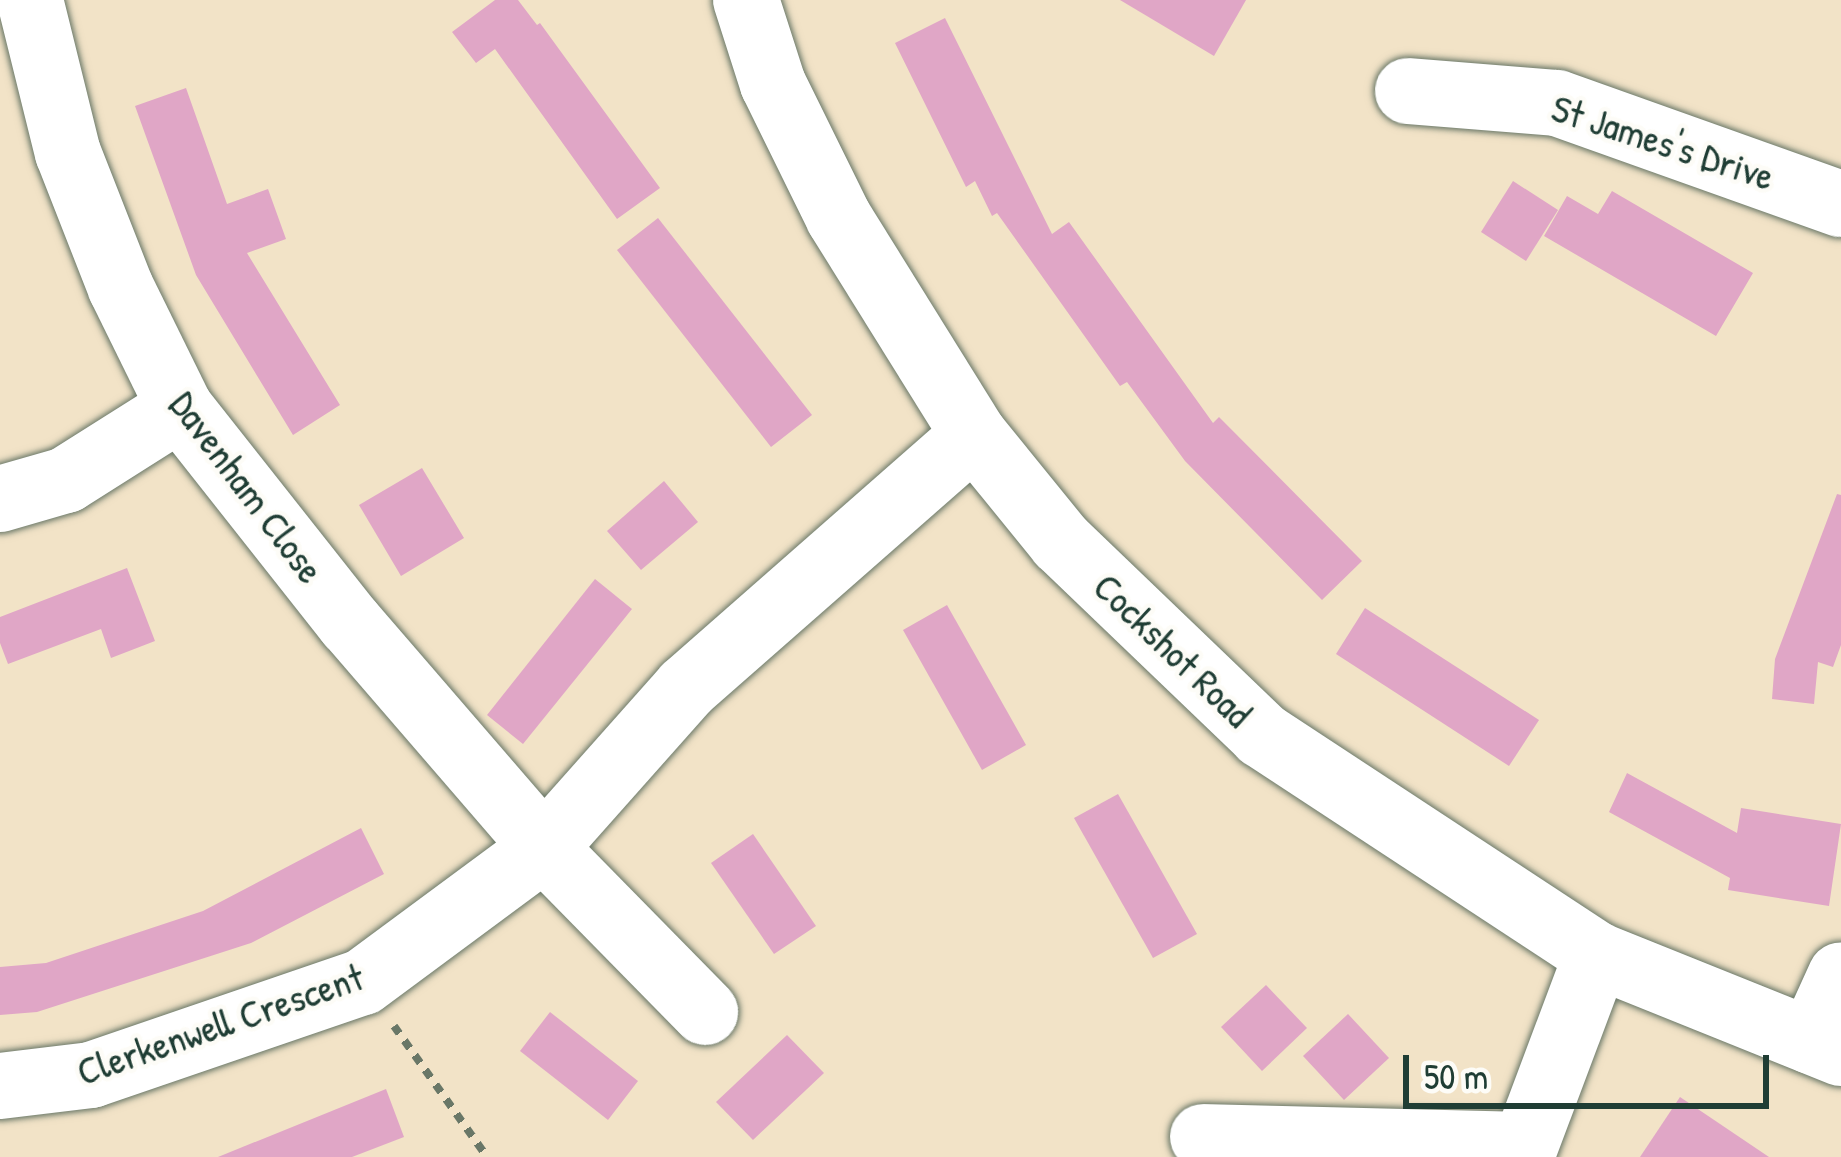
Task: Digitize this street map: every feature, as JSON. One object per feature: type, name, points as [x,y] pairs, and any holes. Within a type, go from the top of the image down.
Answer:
[{"type":"street","name":"Davenham Close","points":[[30,0],[68,152],[122,288],[180,408],[350,623],[544,848]]},
{"type":"street","name":"Cockshot Road","points":[[746,0],[772,84],[839,218],[974,435],[1061,542],[1262,736],[1597,955],[1826,1047]]},
{"type":"street","name":"St James's Drive","points":[[1408,91],[1557,103],[1841,204]]},
{"type":"street","points":[[0,499],[66,480],[180,408]]},
{"type":"street","name":"Clerkenwell Crescent","points":[[0,1086],[92,1075],[363,982],[544,848],[686,688],[974,435]]},
{"type":"street","points":[[544,848],[705,1012]]},
{"type":"street","points":[[1203,1137],[1522,1151],[1597,955]]},
{"type":"street","points":[[1826,1047],[1841,975]]},
{"type":"path","points":[[363,982],[487,1157]]},
{"type":"building","points":[[495,0],[518,0],[540,23],[660,188],[617,219],[495,49],[476,63],[452,32]]},
{"type":"building","points":[[1120,0],[1246,0],[1214,56]]},
{"type":"building","points":[[945,18],[1052,234],[1069,222],[1213,423],[1219,417],[1362,561],[1322,600],[1185,461],[1127,382],[1120,386],[997,213],[992,216],[975,181],[966,187],[895,43]]},
{"type":"building","points":[[186,88],[227,204],[268,189],[286,239],[247,253],[340,405],[293,435],[196,275],[135,106]]},
{"type":"building","points":[[1513,181],[1558,210],[1526,261],[1481,232]]},
{"type":"building","points":[[1612,191],[1753,273],[1716,336],[1544,236],[1567,196],[1598,214]]},
{"type":"building","points":[[658,218],[812,415],[771,447],[617,250]]},
{"type":"building","points":[[422,468],[464,538],[401,576],[359,505]]},
{"type":"building","points":[[664,481],[698,522],[641,570],[607,531]]},
{"type":"building","points":[[1837,494],[1841,495],[1841,645],[1833,667],[1818,662],[1814,704],[1772,699],[1775,659]]},
{"type":"building","points":[[127,568],[155,641],[111,658],[101,629],[8,664],[0,643],[0,617]]},
{"type":"building","points":[[595,579],[632,609],[523,744],[487,715]]},
{"type":"building","points":[[947,605],[1026,745],[982,770],[903,630]]},
{"type":"building","points":[[1365,608],[1539,720],[1509,766],[1336,654]]},
{"type":"building","points":[[1627,773],[1737,833],[1741,808],[1841,824],[1829,906],[1728,890],[1730,878],[1609,812]]},
{"type":"building","points":[[1118,794],[1197,934],[1153,958],[1074,818]]},
{"type":"building","points":[[361,828],[384,874],[251,943],[37,1012],[0,1015],[0,967],[46,963],[203,911]]},
{"type":"building","points":[[753,834],[816,926],[774,954],[711,863]]},
{"type":"building","points":[[1266,985],[1307,1028],[1262,1071],[1221,1027]]},
{"type":"building","points":[[550,1012],[638,1081],[608,1120],[520,1051]]},
{"type":"building","points":[[1348,1014],[1389,1058],[1344,1100],[1303,1056]]},
{"type":"building","points":[[787,1035],[824,1073],[753,1140],[716,1102]]},
{"type":"building","points":[[386,1089],[404,1137],[352,1157],[218,1157]]},
{"type":"building","points":[[1680,1097],[1769,1157],[1640,1157]]}]
